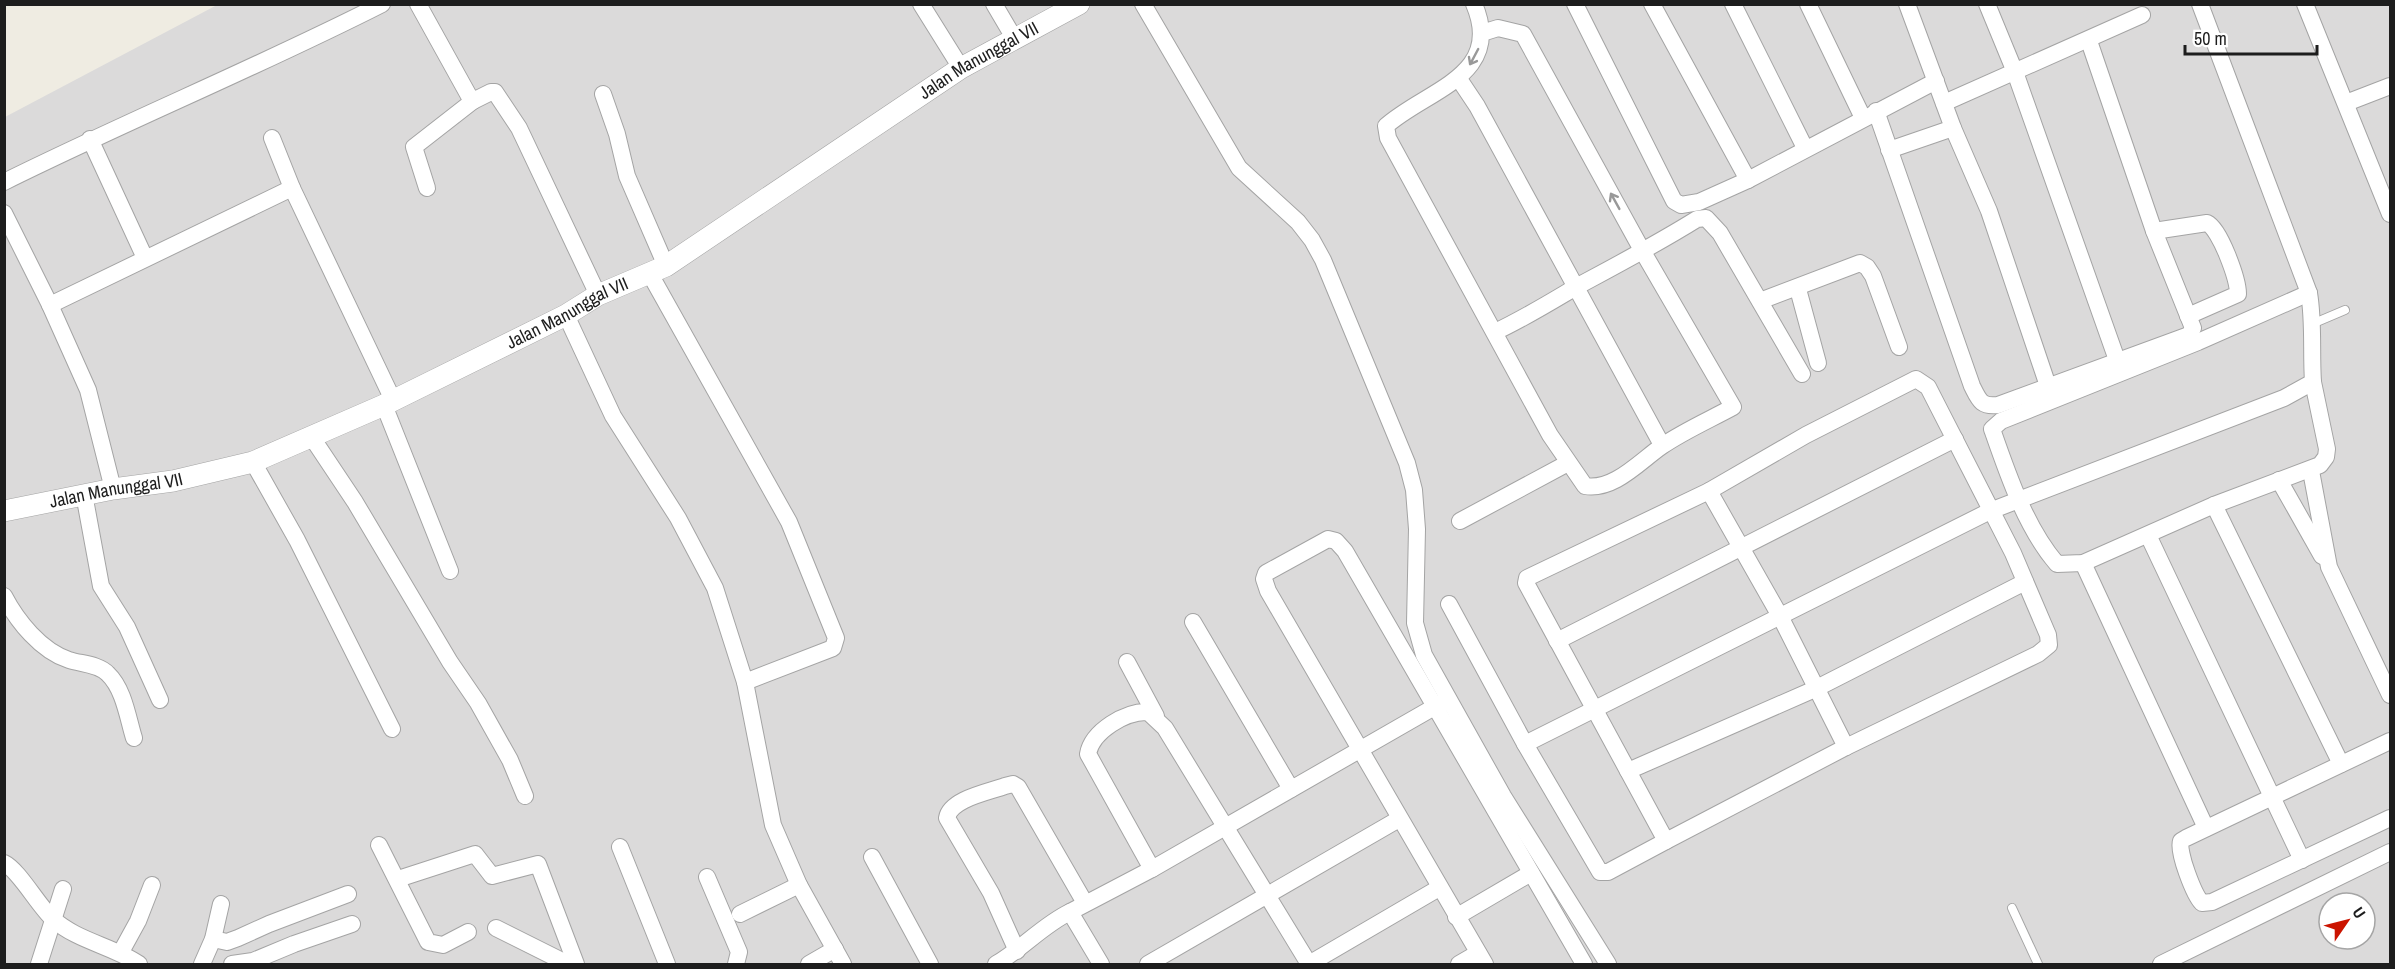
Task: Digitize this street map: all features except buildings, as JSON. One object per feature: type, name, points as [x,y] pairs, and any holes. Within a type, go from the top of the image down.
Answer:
[{"type":"street","points":[[4,182],[90,139],[312,39],[382,4]]},
{"type":"street","points":[[418,4],[474,101]]},
{"type":"street","points":[[921,4],[960,68]]},
{"type":"street","points":[[994,4],[1014,38]]},
{"type":"street","name":"Jalan Manunggal VII","points":[[4,511],[84,494],[173,481],[253,462],[388,403],[566,315],[597,295],[658,270],[960,68],[1079,4]]},
{"type":"street","points":[[1143,4],[1239,168],[1298,222],[1323,260],[1407,463],[1414,490],[1417,529],[1415,623],[1418,639],[1441,703],[1531,873],[1584,964]]},
{"type":"street","points":[[1474,4],[1482,33],[1477,56],[1459,79],[1397,116],[1386,126],[1387,131],[1568,463],[1585,486],[1596,488],[1639,464],[1662,445],[1733,407],[1643,252],[1523,34],[1498,28],[1482,33]]},
{"type":"street","points":[[1575,4],[1674,201],[1681,205],[1699,202],[1748,180],[1936,81]]},
{"type":"street","points":[[1652,4],[1748,180]]},
{"type":"street","points":[[1808,4],[1889,150],[1980,402],[1986,406],[1998,405],[2189,335],[2193,328],[2154,231],[2089,41]]},
{"type":"street","points":[[1907,4],[1953,128],[1989,211],[2048,386]]},
{"type":"street","points":[[1987,4],[2014,72],[2117,360]]},
{"type":"street","points":[[2200,4],[2309,292],[2313,324],[2310,339],[2313,382],[2327,448],[2326,457],[2312,471],[2278,480],[2214,505],[2083,563],[2058,564],[2048,554],[2019,498],[1992,429],[1996,425],[2198,342],[2309,292]]},
{"type":"street","points":[[2305,4],[2346,103],[2385,184],[2391,214]]},
{"type":"street","points":[[1735,5],[1805,148]]},
{"type":"street","points":[[1944,102],[2089,41],[2142,15]]},
{"type":"street","points":[[1459,79],[1477,106],[1662,445]]},
{"type":"street","points":[[2346,103],[2391,86]]},
{"type":"street","points":[[427,188],[414,147],[474,101],[491,92],[499,96],[542,174],[597,295]]},
{"type":"street","points":[[603,94],[658,270],[789,522],[836,638],[832,648],[745,682]]},
{"type":"street","points":[[1889,150],[1953,128]]},
{"type":"street","points":[[272,138],[388,403],[450,571]]},
{"type":"street","points":[[90,139],[145,258]]},
{"type":"street","points":[[50,304],[292,188]]},
{"type":"street","points":[[4,213],[50,304],[88,390],[113,489]]},
{"type":"street","points":[[1495,332],[1527,317],[1697,219],[1706,218],[1714,224],[1802,374]]},
{"type":"street","points":[[2154,231],[2207,223],[2214,226],[2219,236],[2238,294],[2188,316]]},
{"type":"street","points":[[1761,301],[1798,289],[1853,264],[1863,264],[1873,276],[1899,348]]},
{"type":"street","points":[[1798,289],[1818,363]]},
{"type":"street","points":[[566,315],[613,416],[666,499],[711,577],[745,682],[773,825],[799,885],[843,964]]},
{"type":"street","points":[[1449,604],[1525,744],[1600,872],[1608,872],[1846,747],[2049,645],[2048,635],[2025,582],[1928,387],[1921,381],[1912,380],[1709,491],[1527,578],[1526,583],[1666,841]]},
{"type":"street","points":[[1525,744],[1990,511],[2284,398],[2313,382]]},
{"type":"street","points":[[311,436],[355,502],[450,662],[478,703],[510,760],[525,796]]},
{"type":"street","points":[[1557,641],[1955,439]]},
{"type":"street","points":[[253,462],[297,540],[392,729]]},
{"type":"street","points":[[1460,521],[1568,463]]},
{"type":"street","points":[[2312,471],[2329,567]]},
{"type":"street","points":[[2278,480],[2329,567],[2391,695]]},
{"type":"street","points":[[1709,491],[1780,616],[1846,747]]},
{"type":"street","points":[[84,494],[101,586],[127,627],[160,700]]},
{"type":"street","points":[[2214,505],[2342,764]]},
{"type":"street","points":[[2148,535],[2302,860]]},
{"type":"street","points":[[1459,964],[1481,959],[1359,750],[1264,579],[1266,573],[1275,566],[1328,539],[1336,541],[1345,551],[1608,964]]},
{"type":"street","points":[[2083,563],[2206,828]]},
{"type":"street","points":[[1628,771],[1815,688],[2025,582]]},
{"type":"street","points":[[4,596],[16,618],[51,651],[67,660],[90,666],[110,675],[126,708],[134,738]]},
{"type":"street","points":[[1193,622],[1291,789]]},
{"type":"street","points":[[1126,662],[1156,716],[1226,826],[1309,964],[1439,888]]},
{"type":"street","points":[[996,964],[1017,951],[1057,918],[1152,869],[1441,703]]},
{"type":"street","points":[[1152,869],[1088,754],[1096,737],[1122,718],[1137,712],[1148,712],[1156,716]]},
{"type":"street","points":[[2391,741],[2206,828],[2181,841],[2179,850],[2196,896],[2202,903],[2212,902],[2391,818]]},
{"type":"street","points":[[1017,951],[991,893],[947,818],[948,812],[955,805],[1012,784],[1018,787],[1085,903]]},
{"type":"street","points":[[1148,964],[1399,819]]},
{"type":"street","points":[[379,844],[428,942],[443,945],[468,932]]},
{"type":"street","points":[[620,847],[667,964]]},
{"type":"street","points":[[2161,964],[2391,852]]},
{"type":"street","points":[[398,879],[476,854],[492,876],[538,864],[576,964]]},
{"type":"street","points":[[872,857],[930,964]]},
{"type":"street","points":[[4,863],[53,920],[97,944],[121,952],[139,964]]},
{"type":"street","points":[[1456,916],[1531,873]]},
{"type":"street","points":[[707,877],[739,952],[736,964]]},
{"type":"street","points":[[121,952],[138,921],[152,885]]},
{"type":"street","points":[[740,914],[799,885]]},
{"type":"street","points":[[39,964],[63,889]]},
{"type":"street","points":[[213,939],[227,942],[348,894]]},
{"type":"street","points":[[202,964],[213,939],[221,904]]},
{"type":"street","points":[[1070,912],[1101,964]]},
{"type":"street","points":[[232,964],[253,961],[352,924]]},
{"type":"street","points":[[496,928],[568,964]]},
{"type":"street","points":[[810,964],[835,949]]},
{"type":"lane","points":[[2313,324],[2345,310]]},
{"type":"lane","points":[[2012,908],[2038,964]]},
{"type":"shaded area","points":[[217,5],[2390,5],[2390,964],[5,964],[5,117]]}]
